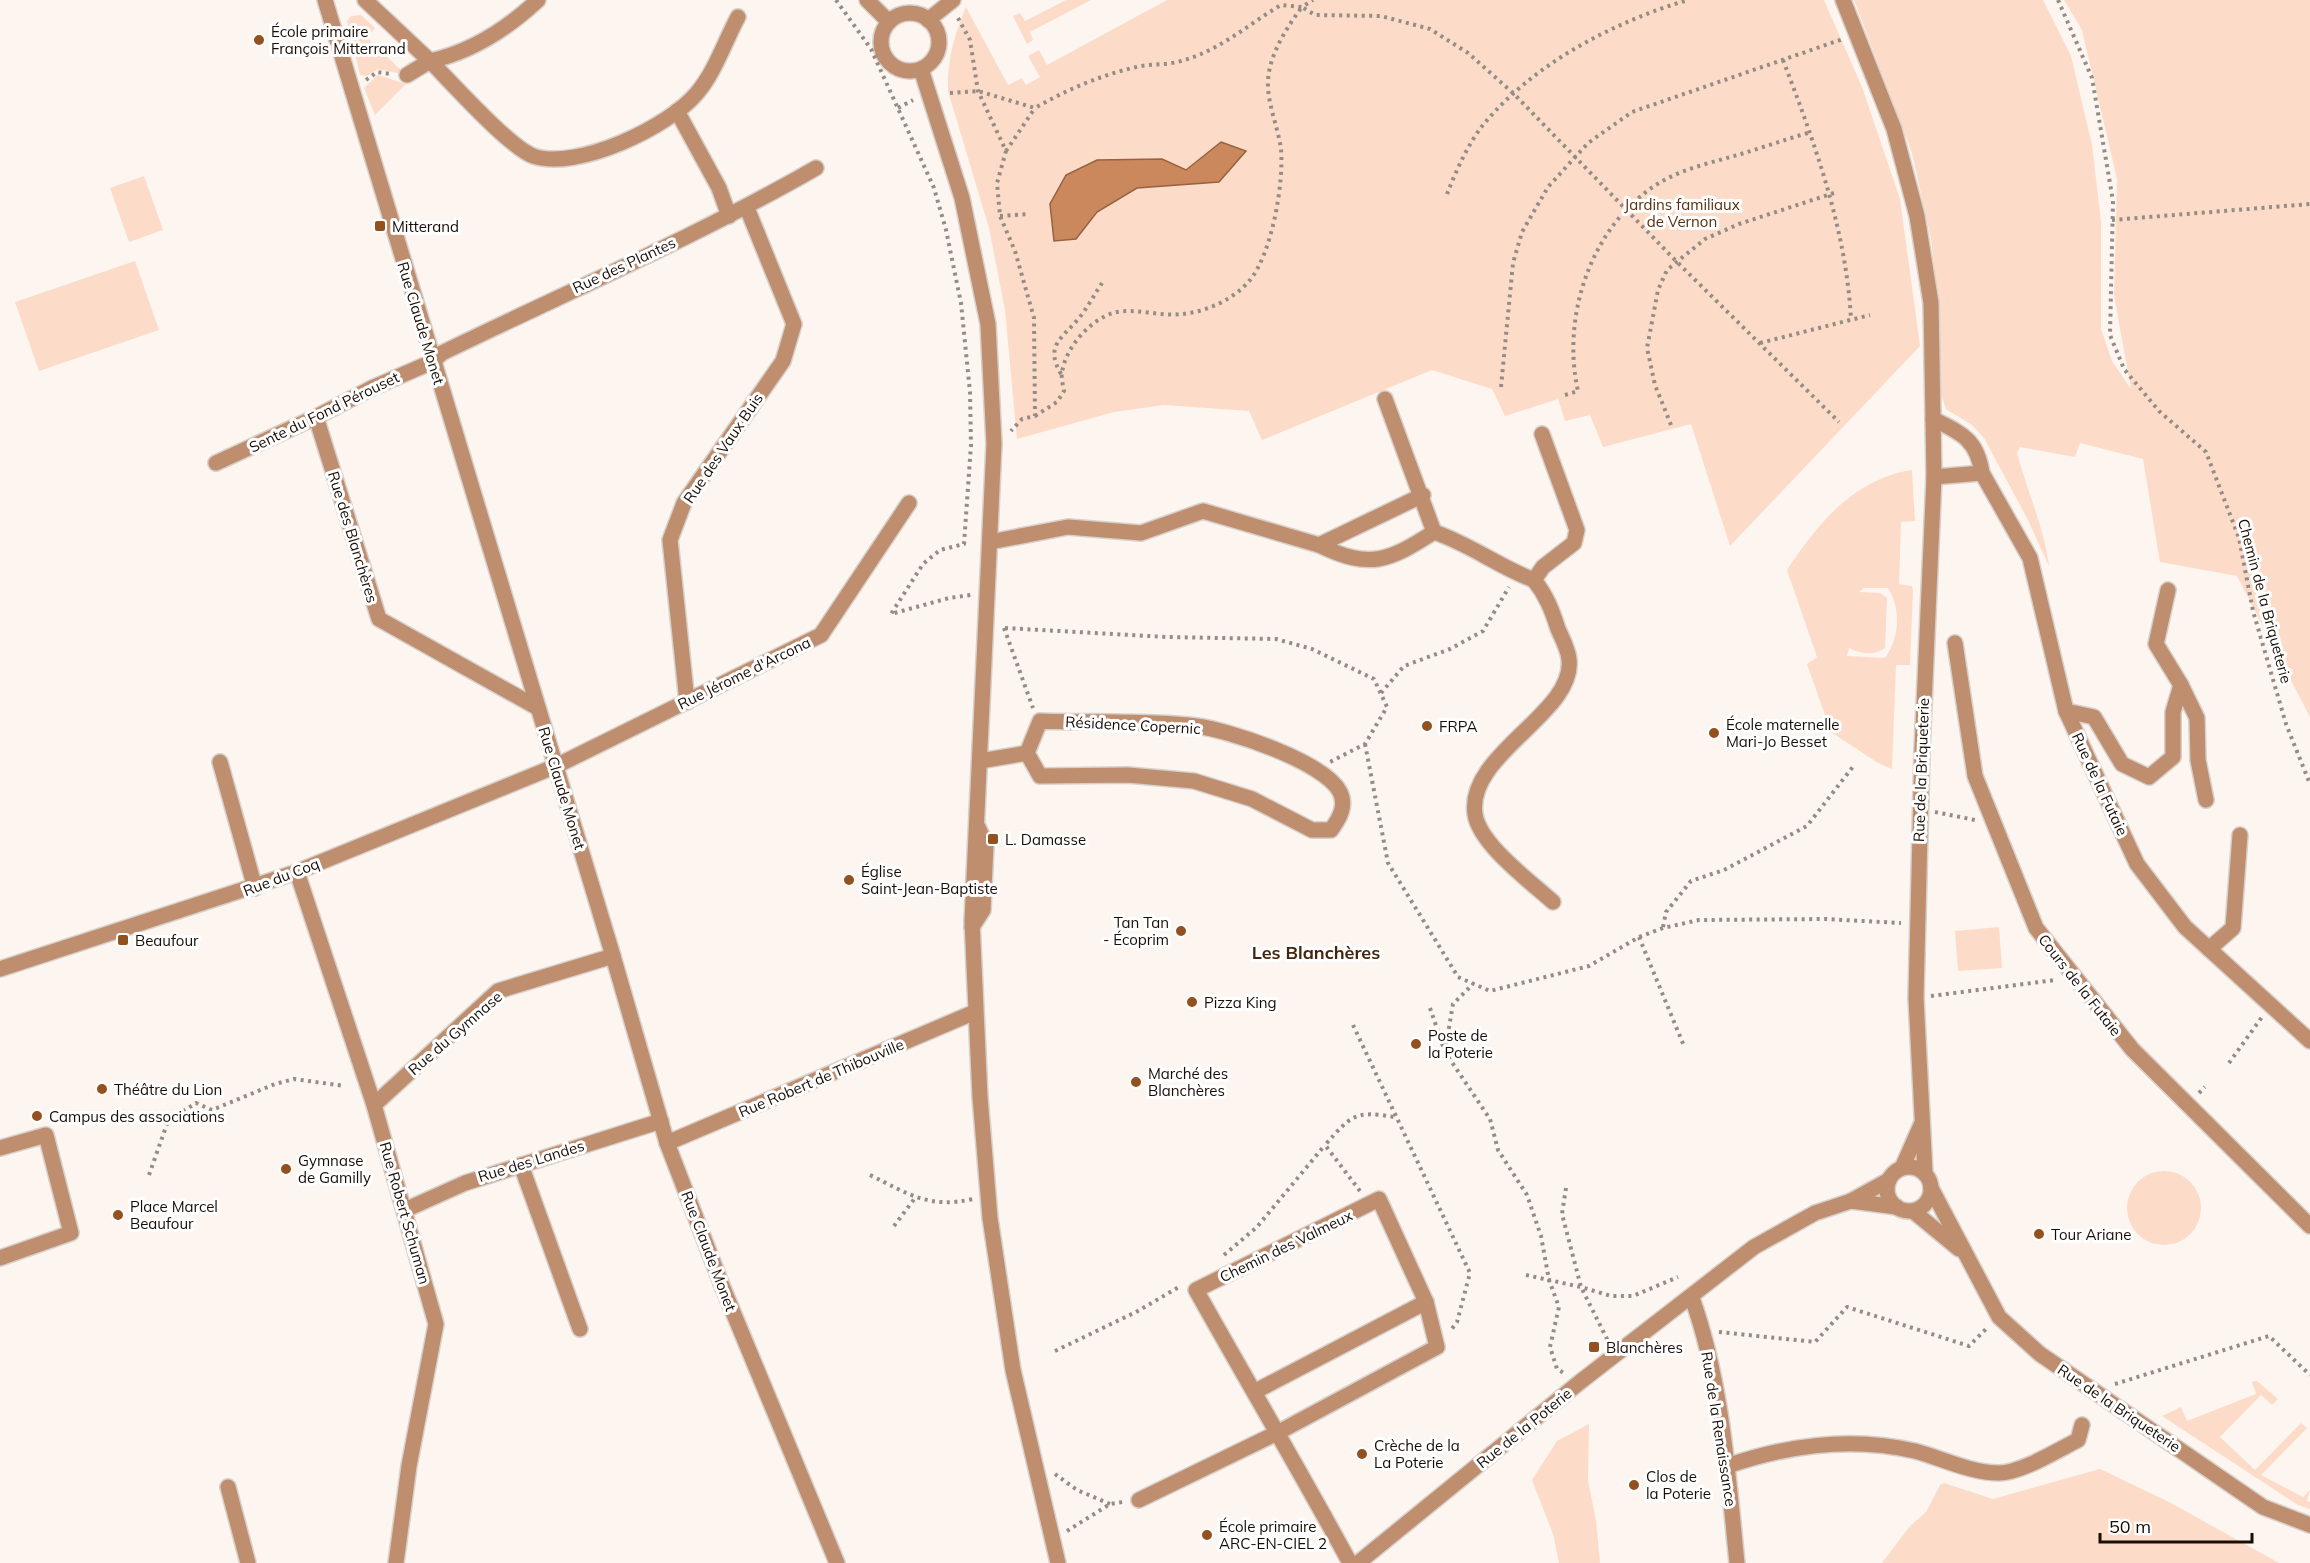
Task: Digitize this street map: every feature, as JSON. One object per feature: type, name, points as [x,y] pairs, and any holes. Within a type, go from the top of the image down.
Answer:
[{"type":"street","name":"Rue Claude Monet","points":[[325,0],[432,362],[613,956],[667,1143],[721,1283],[835,1563]]},
{"type":"street","points":[[365,0],[504,135],[533,156],[566,160],[623,141],[667,120],[698,93],[738,17]]},
{"type":"street","points":[[407,75],[429,61],[458,54],[517,20],[538,0]]},
{"type":"street","points":[[867,0],[889,22]]},
{"type":"street","points":[[928,20],[954,0]]},
{"type":"street","name":"Rue de la Briqueterie","points":[[1843,0],[1894,129],[1917,216],[1931,303],[1934,477],[1916,923],[1916,998],[1925,1173]]},
{"type":"street","points":[[908,14],[919,15],[928,20],[935,28],[938,47],[935,56],[921,69],[904,70],[889,62],[881,46],[884,30],[889,22],[897,16],[908,14]]},
{"type":"street","points":[[921,69],[962,198],[988,324],[994,444],[972,927],[975,1012],[988,1196],[1013,1370],[1058,1563]]},
{"type":"street","points":[[677,111],[719,188],[729,216]]},
{"type":"street","name":"Rue des Plantes","points":[[432,362],[442,352],[747,208],[816,168]]},
{"type":"street","name":"Rue des Vaux Buis","points":[[687,702],[670,540],[684,503],[783,361],[794,324],[747,208]]},
{"type":"street","name":"Sente du Fond Pérouset","points":[[216,464],[372,388],[432,362]]},
{"type":"street","points":[[1385,399],[1423,495],[1434,532]]},
{"type":"street","name":"Rue des Blanchères","points":[[316,417],[379,619],[538,708]]},
{"type":"street","name":"Rue de la Futaie","points":[[1933,419],[1967,435],[1981,460],[1983,472],[2030,558],[2066,711],[2137,864],[2184,927],[2310,1041]]},
{"type":"street","points":[[1534,580],[1543,567],[1574,543],[1577,530],[1542,434]]},
{"type":"street","points":[[1934,477],[1983,472]]},
{"type":"street","points":[[1319,545],[1423,495]]},
{"type":"street","name":"Rue Jérome d'Arcona","points":[[556,766],[821,635],[909,503]]},
{"type":"street","points":[[990,542],[1068,527],[1141,533],[1203,512],[1319,545],[1341,556],[1368,561],[1401,553],[1434,532],[1457,539],[1516,573],[1534,580],[1545,594],[1569,659],[1564,687],[1485,774],[1476,794],[1475,815],[1487,840],[1553,902]]},
{"type":"street","points":[[2168,590],[2156,644],[2181,685],[2197,718],[2198,760],[2206,800]]},
{"type":"street","name":"Cours de la Futaie","points":[[1955,644],[1975,776],[2036,928],[2132,1050],[2310,1226]]},
{"type":"street","points":[[2066,711],[2094,717],[2122,764],[2149,777],[2173,757],[2172,712],[2181,685]]},
{"type":"street","points":[[980,761],[1027,753],[1040,722]]},
{"type":"street","name":"Résidence Copernic","points":[[1027,753],[1040,776],[1128,775],[1194,781],[1252,799],[1312,830],[1331,830],[1342,813],[1341,793],[1329,779],[1266,744],[1197,726],[1040,722]]},
{"type":"street","points":[[220,762],[255,888]]},
{"type":"street","name":"Rue du Coq","points":[[0,969],[255,888],[556,766]]},
{"type":"street","points":[[2209,949],[2233,928],[2240,835]]},
{"type":"street","name":"Rue Robert Schuman","points":[[297,872],[374,1105],[436,1324],[410,1466],[396,1563]]},
{"type":"street","name":"Rue du Gymnase","points":[[374,1105],[498,991],[613,956]]},
{"type":"street","name":"Rue Robert de Thibouville","points":[[667,1143],[975,1012]]},
{"type":"street","name":"Rue de la Briqueterie","points":[[1902,1168],[1923,1120]]},
{"type":"street","name":"Rue des Landes","points":[[405,1210],[465,1183],[661,1121]]},
{"type":"street","points":[[0,1148],[46,1135],[71,1233],[0,1258]]},
{"type":"street","points":[[521,1165],[580,1329]]},
{"type":"street","points":[[1914,1167],[1925,1173],[1931,1188],[1925,1205],[1913,1211],[1851,1201],[1889,1180],[1902,1168],[1914,1167]]},
{"type":"street","points":[[1889,1180],[1888,1194],[1897,1207]]},
{"type":"street","name":"Rue de la Briqueterie","points":[[1931,1188],[1999,1317],[2040,1354],[2263,1507],[2310,1525]]},
{"type":"street","name":"Chemin des Valmeux","points":[[1196,1290],[1380,1199],[1426,1302],[1437,1347]]},
{"type":"street","name":"Rue de la Poterie","points":[[1359,1563],[1581,1382],[1755,1247],[1815,1213],[1851,1201]]},
{"type":"street","name":"Rue de la Briqueterie","points":[[1913,1211],[1963,1252]]},
{"type":"street","points":[[1196,1290],[1350,1563]]},
{"type":"street","name":"Rue de la Renaissance","points":[[1692,1298],[1704,1331],[1727,1466],[1737,1563]]},
{"type":"street","points":[[1254,1392],[1426,1302]]},
{"type":"street","points":[[1139,1500],[1277,1433],[1437,1347]]},
{"type":"street","points":[[1727,1466],[1773,1450],[1839,1442],[1912,1450],[1999,1473],[2020,1467],[2078,1440],[2082,1425]]},
{"type":"street","points":[[228,1487],[248,1563]]},
{"type":"path","points":[[836,0],[871,49],[934,188],[959,292],[970,392],[971,446],[964,544],[940,550],[923,564],[891,614],[949,598],[986,593]]},
{"type":"path","points":[[1061,374],[1065,359],[1082,334],[1099,319],[1115,313],[1182,314],[1236,295],[1251,279],[1267,245],[1281,175],[1281,149],[1268,81],[1282,33],[1302,7],[1313,0]]},
{"type":"path","points":[[1447,194],[1482,126],[1514,94],[1545,69],[1602,34],[1688,0]]},
{"type":"path","name":"Chemin de la Briqueterie","points":[[2058,0],[2092,78],[2113,201],[2110,335],[2124,369],[2158,411],[2206,452],[2239,538],[2253,611],[2286,724],[2310,784]]},
{"type":"path","points":[[1035,416],[1034,318],[1015,250],[1000,216],[997,183],[1006,151],[1035,108],[1060,93],[1103,75],[1142,66],[1178,62],[1225,43],[1280,2],[1302,7],[1315,15],[1381,16],[1430,29],[1468,53],[1500,84],[1514,94],[1676,261],[1839,422]]},
{"type":"path","points":[[958,18],[970,40],[978,91],[1006,151]]},
{"type":"path","points":[[1501,387],[1513,263],[1522,232],[1548,187],[1574,157],[1611,124],[1632,112],[1857,35]]},
{"type":"path","points":[[1783,60],[1811,132],[1829,195],[1844,263],[1851,319]]},
{"type":"path","points":[[356,83],[376,72],[407,75]]},
{"type":"path","points":[[950,93],[978,91],[1035,108]]},
{"type":"path","points":[[898,108],[915,98]]},
{"type":"path","points":[[1565,395],[1578,391],[1573,370],[1576,305],[1608,233],[1626,210],[1659,183],[1694,167],[1811,132]]},
{"type":"path","points":[[1671,425],[1656,385],[1647,348],[1658,290],[1667,270],[1705,239],[1738,224],[1834,193]]},
{"type":"path","points":[[2112,220],[2310,204]]},
{"type":"path","points":[[1000,216],[1030,214]]},
{"type":"path","points":[[971,446],[1011,442],[1011,430],[1022,419],[1035,416],[1057,402],[1064,391],[1061,374],[1055,364],[1055,347],[1065,330],[1077,321],[1090,304],[1102,283]]},
{"type":"path","points":[[1760,344],[1870,315]]},
{"type":"path","points":[[1381,693],[1404,666],[1450,649],[1483,631],[1516,573]]},
{"type":"path","points":[[1003,620],[1027,696],[1040,722]]},
{"type":"path","points":[[1004,628],[1166,637],[1276,639],[1312,649],[1374,679],[1387,707],[1365,744],[1314,770]]},
{"type":"path","points":[[1365,744],[1388,863],[1458,977],[1490,992],[1589,966],[1639,938],[1663,928],[1699,920],[1825,919],[1916,923]]},
{"type":"path","points":[[1663,928],[1666,912],[1691,881],[1724,870],[1807,826],[1855,764]]},
{"type":"path","points":[[1920,812],[1937,812],[1994,824]]},
{"type":"path","points":[[1639,938],[1684,1046]]},
{"type":"path","points":[[1916,998],[2074,977]]},
{"type":"path","points":[[1445,1052],[1453,1004],[1473,984]]},
{"type":"path","points":[[2229,1063],[2271,1004]]},
{"type":"path","points":[[1430,1008],[1445,1052],[1490,1119],[1498,1150],[1527,1196],[1540,1236],[1549,1280],[1559,1307],[1550,1347],[1557,1369],[1581,1382]]},
{"type":"path","points":[[1353,1025],[1470,1273],[1457,1322],[1437,1347]]},
{"type":"path","points":[[148,1175],[168,1121],[196,1103],[212,1110],[275,1084],[294,1079],[345,1086]]},
{"type":"path","points":[[1221,1258],[1257,1227],[1347,1120],[1368,1112],[1395,1117]]},
{"type":"path","points":[[1325,1145],[1370,1204]]},
{"type":"path","points":[[870,1174],[915,1198],[949,1204],[988,1196]]},
{"type":"path","points":[[1566,1188],[1562,1214],[1581,1287],[1615,1355]]},
{"type":"path","points":[[894,1226],[915,1198]]},
{"type":"path","points":[[1526,1275],[1611,1296],[1633,1296],[1678,1277]]},
{"type":"path","points":[[1055,1351],[1136,1312],[1193,1279],[1196,1290]]},
{"type":"path","points":[[1710,1329],[1815,1342],[1847,1307],[1969,1346],[1999,1317]]},
{"type":"path","points":[[2094,1391],[2269,1336],[2310,1375]]},
{"type":"path","points":[[1035,1460],[1077,1490],[1110,1504]]},
{"type":"path","points":[[1053,1539],[1110,1504],[1139,1500]]},
{"type":"green space","points":[[1066,0],[1091,0],[1030,32],[1033,40],[1027,44],[1013,16],[1020,13],[1025,21]]},
{"type":"green space","name":"Jardins familiaux de Vernon","points":[[1167,0],[1824,0],[1862,87],[1900,199],[1920,346],[1730,546],[1691,424],[1603,447],[1590,415],[1565,421],[1558,399],[1505,416],[1492,389],[1432,370],[1262,440],[1249,411],[1164,405],[1114,412],[1017,439],[1005,310],[989,228],[948,91],[950,59],[958,28],[966,7],[1008,85],[1022,78],[1026,85],[1040,77],[1028,56],[1039,50],[1047,65]]},
{"type":"green space","points":[[1854,0],[2043,0],[2071,56],[2092,145],[2101,222],[2101,329],[2112,361],[2131,389],[2114,295],[2117,179],[2082,30],[2064,0],[2310,0],[2310,717],[2237,576],[2160,562],[2143,459],[2080,443],[2075,457],[2020,447],[2017,453],[2039,523],[2049,566],[2027,518],[1984,438],[1972,425],[1946,409],[1941,394],[1938,300],[1931,239],[1912,153]]},
{"type":"green space","points":[[361,15],[375,28],[367,38],[401,70],[410,61],[412,66],[402,74],[378,69],[366,76],[360,75],[347,21],[351,16]]},
{"type":"green space","points":[[378,75],[406,84],[375,115],[364,88]]},
{"type":"green space","points":[[144,176],[163,230],[129,242],[110,188]]},
{"type":"green space","points":[[135,261],[159,330],[39,371],[15,302]]},
{"type":"green space","points":[[1912,470],[1915,521],[1901,522],[1899,584],[1912,586],[1913,590],[1910,665],[1896,665],[1892,769],[1878,763],[1831,732],[1807,664],[1817,657],[1787,570],[1811,536],[1839,506],[1855,493],[1891,475]],"holes":[[[1864,588],[1888,588],[1897,614],[1896,632],[1890,650],[1885,658],[1847,656],[1849,648],[1867,653],[1885,648],[1887,598],[1880,593],[1859,592]]]},
{"type":"green space","points":[[1999,927],[2002,968],[1958,971],[1955,931]]},
{"type":"green space","points":[[2164,1171],[2185,1177],[2195,1187],[2201,1208],[2195,1229],[2185,1239],[2164,1245],[2143,1239],[2133,1229],[2127,1208],[2133,1187],[2143,1177]]},
{"type":"green space","points":[[2257,1381],[2278,1399],[2272,1405],[2261,1395],[2220,1437],[2255,1470],[2301,1423],[2307,1428],[2261,1475],[2303,1497],[2310,1490],[2307,1501],[2310,1502],[2310,1509],[2298,1505],[2162,1416],[2181,1407],[2187,1421],[2256,1394],[2252,1382]]},
{"type":"green space","points":[[1589,1424],[1588,1481],[1596,1520],[1600,1563],[1559,1563],[1553,1534],[1532,1480],[1557,1441]]},
{"type":"green space","points":[[2100,1469],[2169,1502],[2279,1563],[1882,1563],[1910,1526],[1926,1512],[1940,1485],[1944,1483],[1993,1499]]},
{"type":"shaded area","points":[[1221,142],[1246,151],[1219,182],[1137,188],[1097,212],[1076,239],[1054,241],[1050,204],[1066,175],[1097,160],[1162,159],[1186,170]]},
{"type":"place","name":"École primaire François Mitterrand","points":[[259,40]]},
{"type":"place","name":"Mitterand","points":[[380,226]]},
{"type":"place","name":"FRPA","points":[[1427,726]]},
{"type":"place","name":"École maternelle Mari-Jo Besset","points":[[1714,733]]},
{"type":"place","name":"L. Damasse","points":[[993,839]]},
{"type":"place","name":"Église Saint-Jean-Baptiste","points":[[849,880]]},
{"type":"place","name":"Tan Tan - Écoprim","points":[[1181,931]]},
{"type":"place","name":"Beaufour","points":[[123,940]]},
{"type":"place","name":"Pizza King","points":[[1192,1002]]},
{"type":"place","name":"Poste de la Poterie","points":[[1416,1044]]},
{"type":"place","name":"Marché des Blanchères","points":[[1136,1082]]},
{"type":"place","name":"Théâtre du Lion","points":[[102,1089]]},
{"type":"place","name":"Campus des associations","points":[[37,1116]]},
{"type":"place","name":"Gymnase de Gamilly","points":[[286,1169]]},
{"type":"place","name":"Place Marcel Beaufour","points":[[118,1215]]},
{"type":"place","name":"Tour Ariane","points":[[2039,1234]]},
{"type":"place","name":"Blanchères","points":[[1594,1347]]},
{"type":"place","name":"Crèche de la La Poterie","points":[[1362,1454]]},
{"type":"place","name":"Clos de la Poterie","points":[[1634,1485]]},
{"type":"place","name":"École primaire ARC-EN-CIEL 2","points":[[1207,1535]]},
{"type":"district","name":"Les Blanchères","points":[[1316,952]]}]
